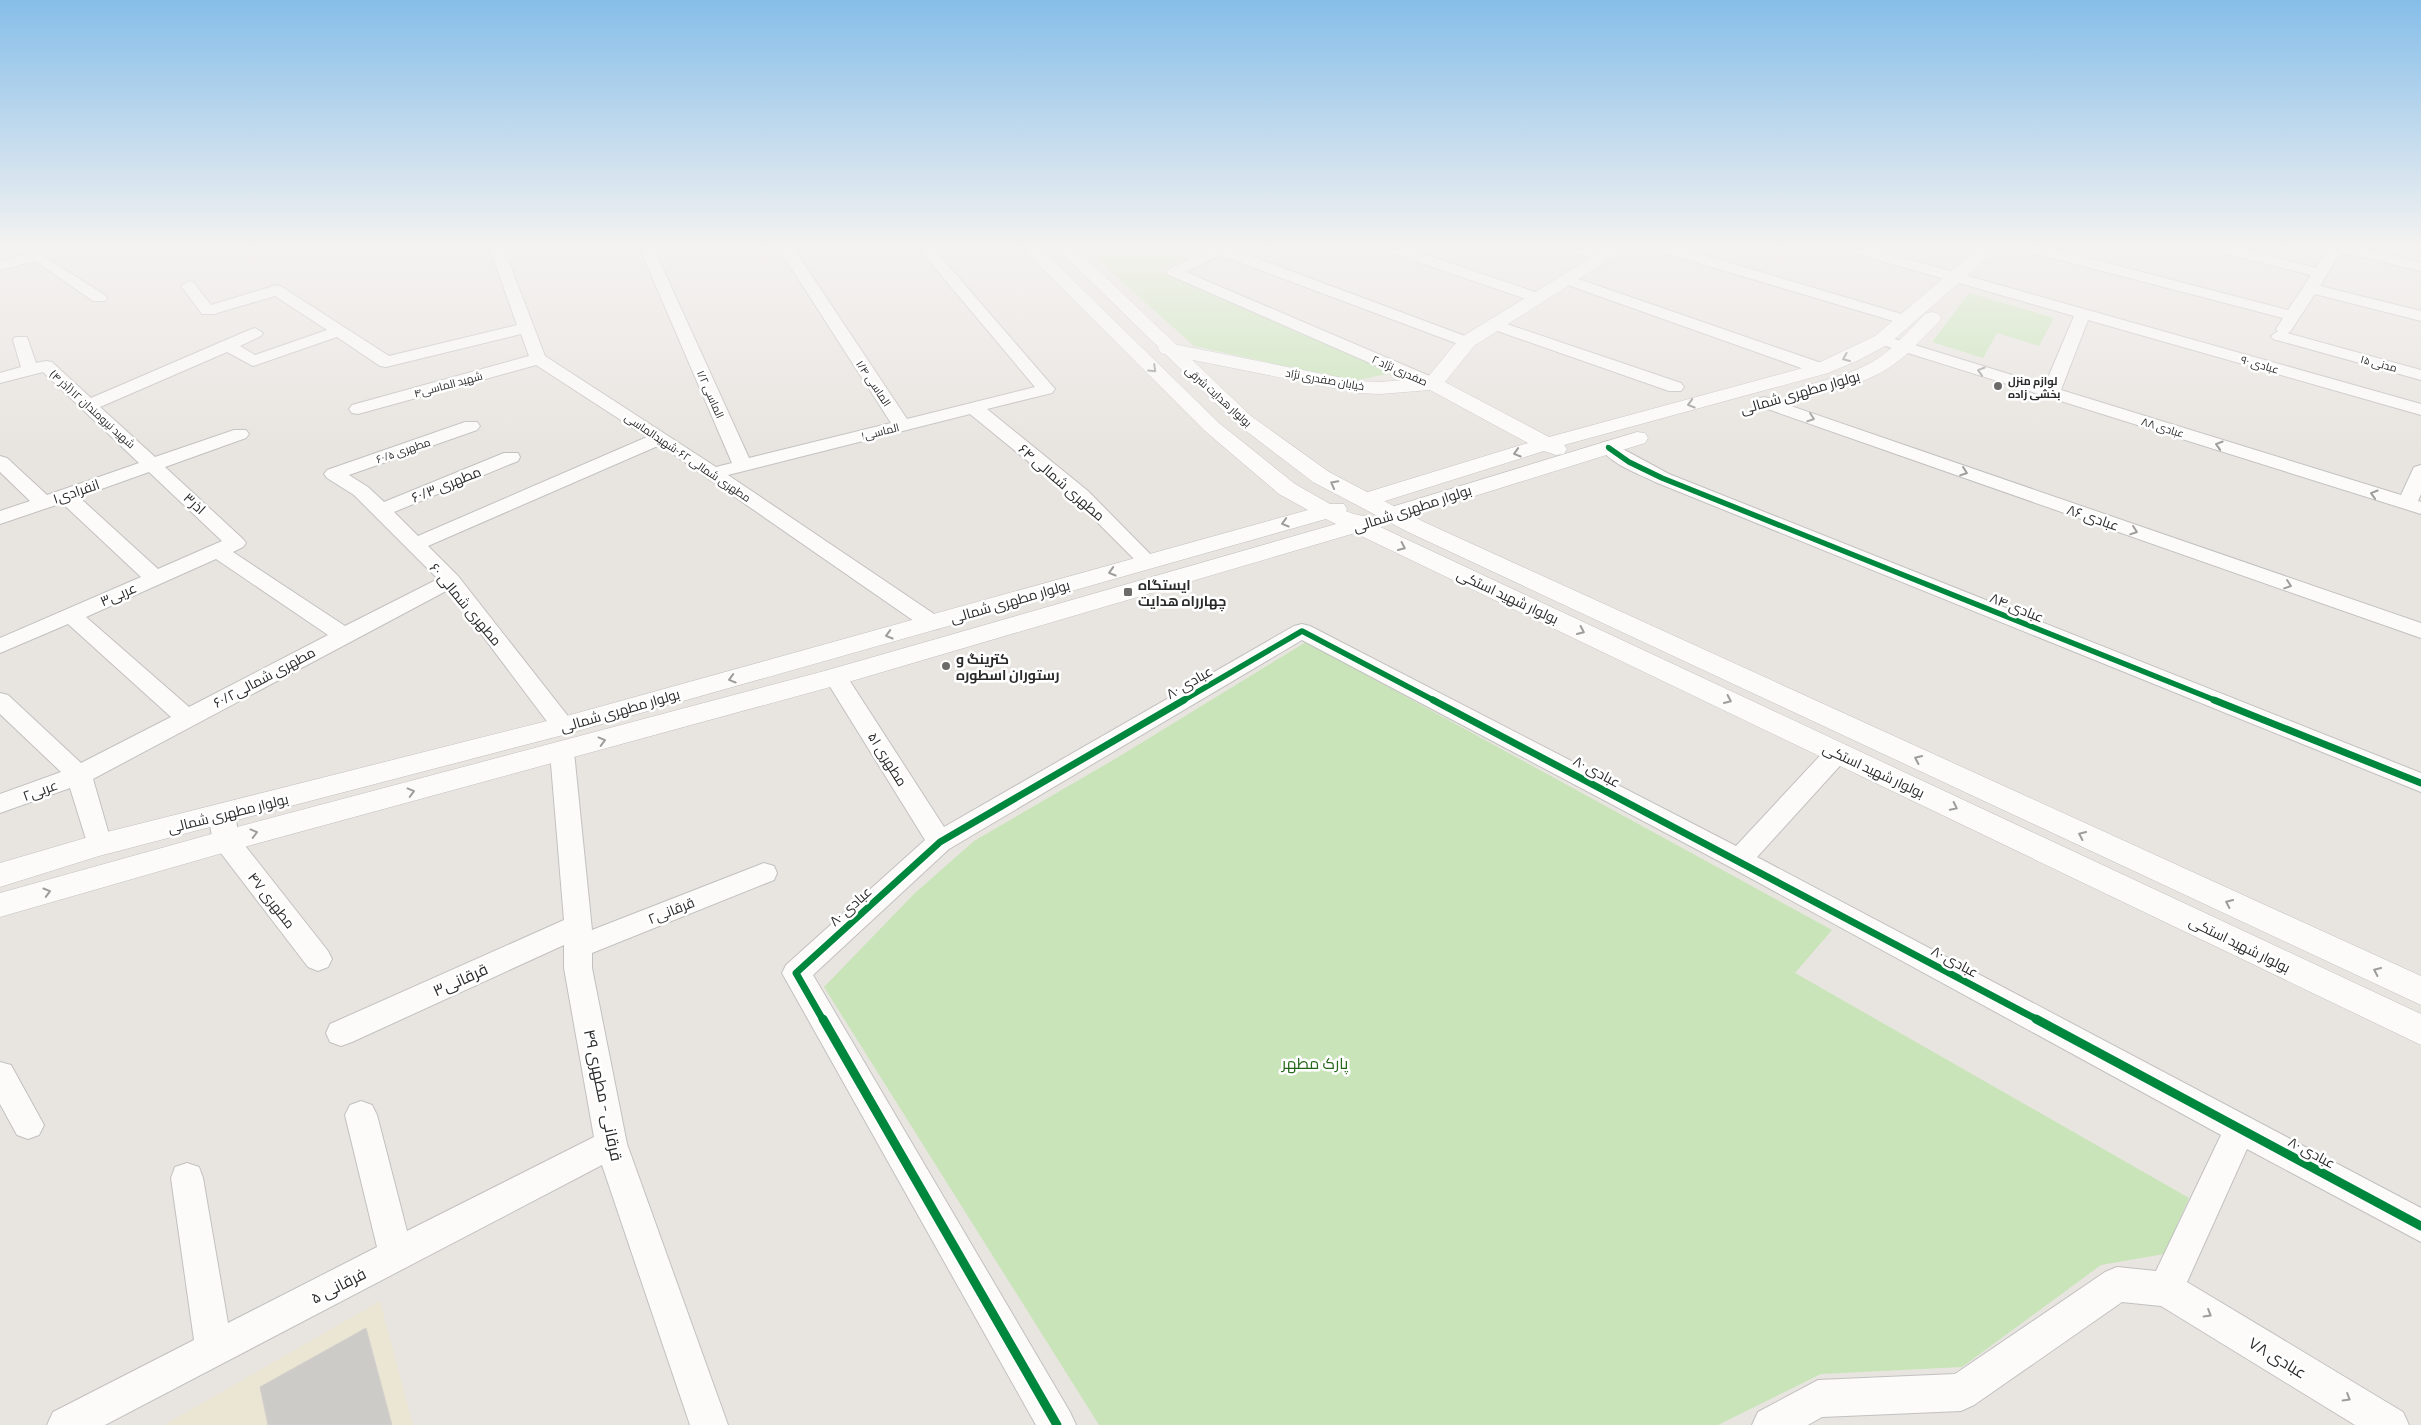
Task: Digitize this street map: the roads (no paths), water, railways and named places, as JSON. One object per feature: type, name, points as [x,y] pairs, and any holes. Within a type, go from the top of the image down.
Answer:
[{"type":"main road","name":"بولوار هدایت شرقی","points":[[1099,316],[1212,427],[1287,489],[1327,511]]},
{"type":"main road","name":"بولوار هدایت شرقی","points":[[1134,316],[1244,420],[1321,477],[1362,513]]},
{"type":"main road","points":[[1510,316],[1467,342],[1433,384],[1549,444],[1568,458]]},
{"type":"main road","name":"بولوار مطهری شمالی","points":[[0,905],[224,828],[563,739],[836,677],[1362,513],[1549,444],[1821,369],[1852,356],[1882,340],[1911,316]]},
{"type":"main road","name":"بولوار مطهری شمالی","points":[[1362,513],[1393,514],[1568,458],[1856,378],[1879,367],[1904,347],[1937,316]]},
{"type":"main road","name":"خیابان صفدری نژاد","points":[[1168,349],[1358,387],[1380,388],[1433,384]]},
{"type":"main road","name":"بولوار شهید استکی","points":[[1327,511],[1362,513],[1838,752],[2421,1030]]},
{"type":"main road","name":"بولوار مطهری شمالی","points":[[563,739],[932,623],[1327,511]]},
{"type":"main road","name":"بولوار شهید استکی","points":[[1393,514],[2421,992]]},
{"type":"main road","name":"بولوار مطهری شمالی","points":[[0,875],[99,845],[224,828]]},
{"type":"street","points":[[316,316],[386,362],[526,328]]},
{"type":"street","points":[[521,316],[538,359]]},
{"type":"street","name":"الماسی ۱/۲","points":[[676,316],[743,466]]},
{"type":"street","name":"الماسی ۱/۴","points":[[829,316],[902,425]]},
{"type":"street","name":"الماسی۱","points":[[713,473],[1046,389],[983,316]]},
{"type":"street","name":"صفدری نژاد ۲","points":[[1275,316],[1433,384]]},
{"type":"street","points":[[1396,316],[1467,342]]},
{"type":"street","points":[[1668,316],[1821,369]]},
{"type":"street","points":[[1891,316],[1906,320]]},
{"type":"street","points":[[2051,392],[2081,316]]},
{"type":"street","name":"عبادی ۹۰","points":[[2087,316],[2421,410]]},
{"type":"street","points":[[2261,364],[2292,316]]},
{"type":"street","points":[[1495,325],[1675,387]]},
{"type":"street","points":[[228,346],[253,361],[339,331]]},
{"type":"street","points":[[89,405],[228,346],[254,333]]},
{"type":"street","name":"مدنی ۱۵","points":[[2280,336],[2421,375]]},
{"type":"street","points":[[21,340],[30,370]]},
{"type":"street","name":"عبادی ۸۸","points":[[1882,340],[2414,506]]},
{"type":"street","name":"شهید الماسی۴","points":[[358,408],[538,359]]},
{"type":"street","name":"مطهری شمالی ۶۲-شهیدالماسی","points":[[538,359],[713,473],[932,623]]},
{"type":"street","name":"شهید نیرومندان ۱۲ (آذر ۴)","points":[[0,378],[46,366],[153,464]]},
{"type":"street","name":"عبادی ۸۶","points":[[1765,402],[2421,632]]},
{"type":"street","name":"مطهری شمالی ۶۴","points":[[972,407],[1081,495],[1148,562]]},
{"type":"street","name":"مطهری ۶۰/۵","points":[[334,474],[471,426]]},
{"type":"street","points":[[153,464],[240,434]]},
{"type":"street","points":[[414,544],[660,438]]},
{"type":"street","name":"عبادی ۸۴","points":[[1608,447],[1629,462],[1662,478],[2421,783]]},
{"type":"street","name":"مطهری ۶۰/۳","points":[[380,511],[511,457]]},
{"type":"street","points":[[0,462],[43,502]]},
{"type":"street","name":"انفرادی۱","points":[[0,518],[153,464]]},
{"type":"street","name":"اذر۳","points":[[153,464],[227,547],[343,635]]},
{"type":"street","points":[[2414,506],[2421,471]]},
{"type":"street","name":"مطهری شمالی ۶۰","points":[[334,474],[360,491],[451,580],[563,739]]},
{"type":"street","points":[[65,495],[155,578]]},
{"type":"street","name":"عربی۳","points":[[0,646],[227,547]]},
{"type":"street","name":"مطهری شمالی۶۰/۲","points":[[79,775],[451,580]]},
{"type":"street","points":[[70,614],[187,718]]},
{"type":"street","name":"عبادی ۸۰","points":[[1057,1425],[796,973],[940,842],[1302,631],[1739,860],[2421,1226]]},
{"type":"street","name":"مطهری ۵۱","points":[[836,677],[940,842]]},
{"type":"street","points":[[0,701],[79,775],[99,845]]},
{"type":"street","name":"قرقانی - مطهری ۴۹","points":[[563,739],[578,936],[578,968],[611,1144],[709,1425]]},
{"type":"street","points":[[1739,860],[1838,752]]},
{"type":"street","name":"عربی۲","points":[[0,804],[79,775]]},
{"type":"street","name":"مطهری ۴۷","points":[[224,828],[318,959]]},
{"type":"street","name":"قرقانی۲","points":[[578,936],[764,874]]},
{"type":"street","name":"قرقانی۳","points":[[341,1033],[578,936]]},
{"type":"street","points":[[0,1074],[28,1124]]},
{"type":"street","points":[[360,1115],[396,1255]]},
{"type":"street","points":[[1771,1425],[1818,1399],[1961,1392],[2117,1284],[2166,1289],[2241,1128]]},
{"type":"street","name":"فرقانی ۵","points":[[66,1425],[611,1144]]},
{"type":"street","points":[[187,1178],[214,1349]]},
{"type":"street","name":"عبادی ۷۸","points":[[2166,1289],[2390,1425]]},
{"type":"place","name":"لوازم منزل بخشی زاده","points":[[1998,386]]},
{"type":"place","name":"ایستگاه چهارراه هدایت","points":[[1128,592]]},
{"type":"place","name":"کترینگ و رستوران اسطوره","points":[[946,666]]},
{"type":"park label","name":"پارک مطهر","points":[[1315,1062]]}]
